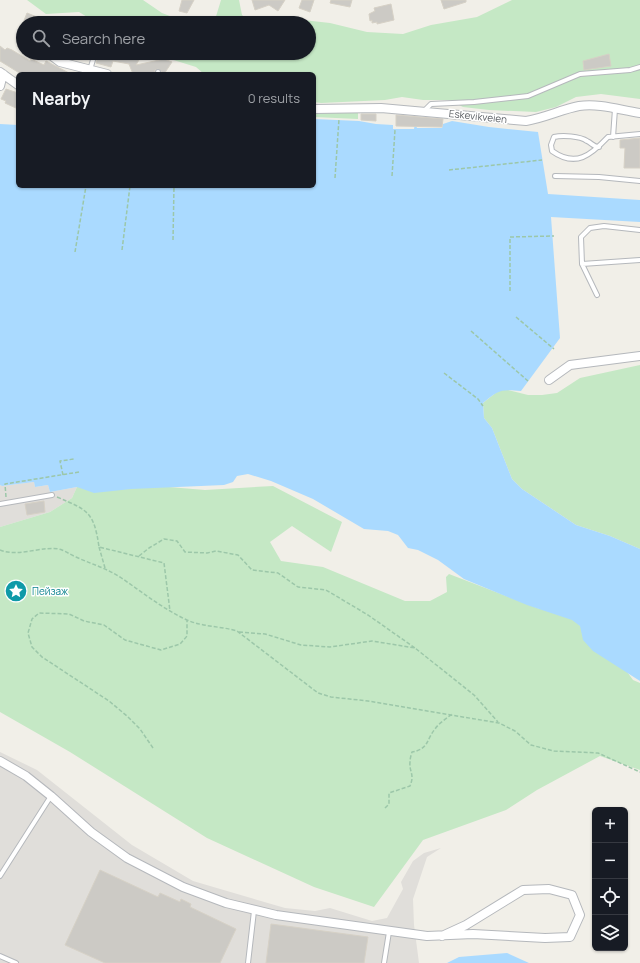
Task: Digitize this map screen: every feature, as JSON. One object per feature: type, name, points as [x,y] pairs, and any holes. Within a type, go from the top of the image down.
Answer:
[{"type":"street","points":[[57,60],[98,72]]},
{"type":"street","points":[[1,73],[16,84]]},
{"type":"street","points":[[0,86],[1,73]]},
{"type":"street","name":"Eskevikveien","points":[[316,109],[381,108],[424,110],[526,121],[544,118],[578,106],[592,105],[615,108],[640,114]]},
{"type":"street","points":[[549,380],[570,365],[640,356]]},
{"type":"street","points":[[0,761],[26,776],[104,843],[144,868],[184,887],[226,903],[254,911],[389,932],[427,936],[442,936],[473,934],[545,938],[570,937],[580,915],[572,895],[549,889],[523,890],[466,925],[442,936]]},
{"type":"lane","points":[[90,70],[93,60]]},
{"type":"lane","points":[[424,110],[431,104],[474,102],[528,96],[580,74],[630,70],[640,66]]},
{"type":"lane","points":[[613,137],[615,108]]},
{"type":"lane","points":[[599,147],[594,147],[586,139],[564,136],[554,138],[551,145],[552,151],[558,156],[575,159],[584,158],[599,147],[608,137],[640,134]]},
{"type":"lane","points":[[555,176],[599,177],[640,181]]},
{"type":"lane","points":[[597,295],[582,264],[581,237],[590,228],[604,226],[640,230]]},
{"type":"lane","points":[[582,264],[640,260]]},
{"type":"lane","points":[[0,504],[52,495]]},
{"type":"lane","points":[[0,876],[51,796]]},
{"type":"lane","points":[[248,963],[254,911]]},
{"type":"lane","points":[[384,963],[389,932]]},
{"type":"lane","points":[[0,956],[16,963]]},
{"type":"path","points":[[336,178],[339,120]]},
{"type":"path","points":[[392,176],[395,130]]},
{"type":"path","points":[[449,170],[542,160]]},
{"type":"path","points":[[75,252],[86,188]]},
{"type":"path","points":[[122,250],[130,188]]},
{"type":"path","points":[[173,240],[174,188]]},
{"type":"path","points":[[510,291],[510,238],[554,236]]},
{"type":"path","points":[[516,318],[554,349]]},
{"type":"path","points":[[471,331],[528,381]]},
{"type":"path","points":[[444,373],[478,399],[483,406]]},
{"type":"path","points":[[63,475],[60,461],[74,459]]},
{"type":"path","points":[[6,503],[5,484],[79,472]]},
{"type":"path","points":[[52,495],[81,507],[90,516],[95,523],[105,569]]},
{"type":"path","points":[[139,556],[164,539],[177,541],[185,552],[207,554],[216,551],[238,555],[252,570],[278,573],[298,587],[326,590],[415,648],[474,695],[499,723]]},
{"type":"path","points":[[99,547],[164,563],[170,611]]},
{"type":"path","points":[[0,550],[11,554],[22,550],[31,552],[60,549],[105,569],[170,611],[187,620],[204,626],[222,627],[237,632],[265,634],[301,646],[330,647],[372,641],[415,648]]},
{"type":"path","points":[[153,748],[140,729],[109,701],[42,657],[32,647],[28,634],[32,619],[39,613],[69,614],[84,621],[104,625],[125,640],[161,650],[180,644],[187,636],[187,620]]},
{"type":"path","points":[[237,632],[318,693],[331,698],[368,701],[499,723],[515,731],[531,745],[554,752],[598,753],[640,772]]},
{"type":"path","points":[[385,808],[389,804],[389,793],[410,786],[413,780],[412,771],[409,764],[412,752],[420,751],[429,741],[434,729],[452,714]]},
{"type":"shaded area","points":[[34,482],[35,487],[48,485],[50,492],[77,487],[72,498],[50,512],[0,527],[0,485]]},
{"type":"shaded area","points":[[0,752],[37,770],[132,845],[193,881],[285,908],[315,911],[330,908],[372,921],[387,918],[403,889],[401,882],[413,861],[424,853],[441,848],[427,857],[413,899],[414,925],[419,963],[0,963]]},
{"type":"green space","points":[[27,0],[143,0],[162,13],[170,16],[86,16],[79,12],[46,14]]},
{"type":"green space","points":[[221,0],[239,0],[243,16],[216,16]]},
{"type":"green space","points":[[512,0],[640,0],[640,99],[601,94],[576,97],[556,107],[536,112],[489,110],[463,107],[449,100],[423,100],[402,97],[385,100],[321,103],[316,102],[316,72],[202,72],[196,67],[174,60],[316,60],[316,21],[330,23],[367,32],[403,34],[431,25],[477,17]]},
{"type":"green space","points":[[358,112],[358,119],[316,117],[316,113]]},
{"type":"green space","points":[[640,365],[640,549],[610,536],[576,525],[522,489],[512,479],[492,428],[484,418],[483,403],[498,391],[504,389],[528,395],[557,393],[580,378]]},
{"type":"green space","points":[[273,486],[342,522],[331,552],[292,526],[270,542],[281,561],[323,567],[405,601],[430,601],[447,592],[446,577],[449,574],[540,609],[579,605],[633,680],[640,683],[640,770],[600,756],[537,790],[506,810],[423,840],[374,907],[314,887],[207,838],[70,752],[0,712],[0,527],[50,512],[72,498],[77,487],[169,487],[205,490]]},
{"type":"water","points":[[316,119],[359,121],[393,125],[393,129],[414,129],[415,123],[417,128],[442,128],[443,124],[452,121],[489,127],[538,132],[548,194],[640,200],[640,222],[551,217],[560,338],[521,391],[500,391],[492,395],[483,403],[484,418],[492,428],[512,479],[522,489],[576,525],[610,536],[640,549],[640,681],[593,651],[583,640],[580,626],[572,620],[527,605],[464,579],[438,560],[418,550],[408,548],[398,535],[388,531],[364,529],[313,499],[271,481],[248,474],[237,476],[233,482],[224,485],[131,489],[94,493],[77,487],[50,492],[48,485],[35,487],[34,482],[0,485],[0,124],[16,125],[16,188],[316,188]]},
{"type":"water","points":[[507,953],[529,963],[447,963],[459,957]]},
{"type":"building","points":[[182,0],[194,0],[187,13],[179,11]]},
{"type":"building","points":[[252,0],[285,0],[278,11],[269,5],[255,10]]},
{"type":"building","points":[[302,0],[314,0],[310,12],[299,8]]},
{"type":"building","points":[[331,0],[352,0],[350,7],[330,3]]},
{"type":"building","points":[[441,0],[466,0],[466,2],[444,9]]},
{"type":"building","points":[[391,4],[394,20],[377,24],[377,22],[372,23],[372,20],[370,21],[369,14],[375,11],[374,8]]},
{"type":"building","points":[[27,13],[34,16],[26,16]]},
{"type":"building","points":[[0,46],[5,50],[7,48],[16,52],[16,60],[33,60],[44,65],[46,61],[67,72],[18,72],[0,61]]},
{"type":"building","points":[[609,54],[611,66],[584,70],[583,61]]},
{"type":"building","points":[[97,60],[139,60],[136,65],[159,60],[172,62],[165,72],[161,72],[158,69],[154,72],[132,72],[129,64],[113,61],[111,67],[96,63]]},
{"type":"building","points":[[6,89],[16,92],[16,108],[5,103],[6,101],[1,99]]},
{"type":"building","points":[[361,114],[376,114],[376,121],[361,120]]},
{"type":"building","points":[[396,115],[443,119],[442,127],[396,126]]},
{"type":"building","points":[[640,138],[640,168],[624,168],[625,148],[620,148],[620,140]]},
{"type":"building","points":[[44,501],[45,512],[27,515],[25,504]]},
{"type":"building","points":[[100,870],[158,897],[160,893],[180,902],[181,899],[191,904],[190,907],[236,929],[220,963],[105,963],[65,945]]},
{"type":"building","points":[[271,924],[368,937],[364,963],[266,963]]},
{"type":"place","name":"Пейзаж","points":[[16,591]]}]
